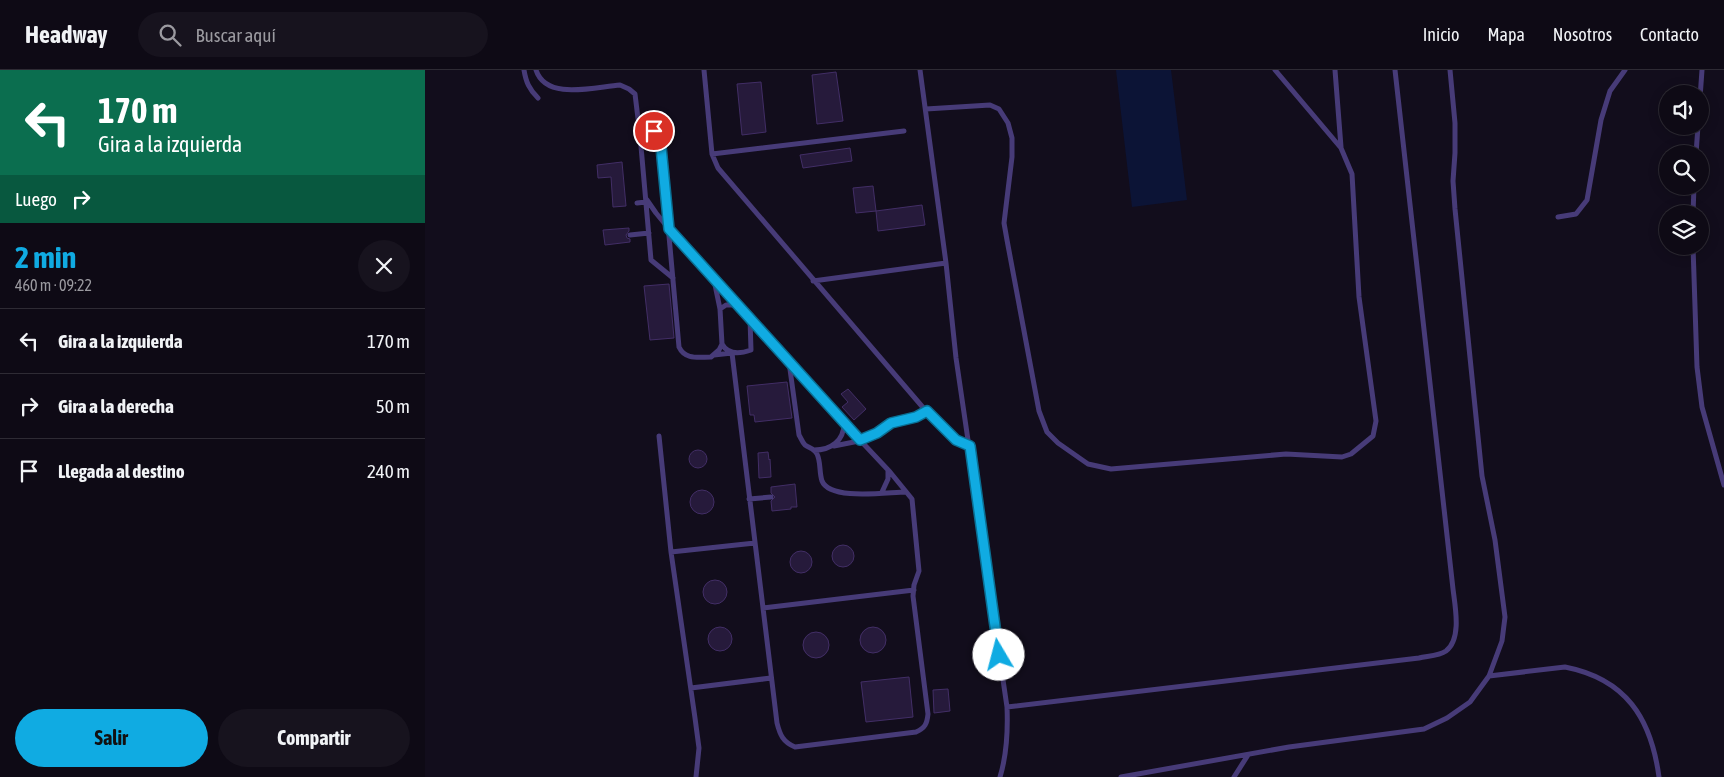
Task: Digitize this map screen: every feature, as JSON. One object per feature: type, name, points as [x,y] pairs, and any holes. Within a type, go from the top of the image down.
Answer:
[{"type":"lane","points":[[524,70],[530,90],[538,98]]},
{"type":"lane","points":[[536,70],[538,77],[544,83],[560,90],[620,85],[635,94],[651,260],[673,278]]},
{"type":"lane","points":[[703,70],[712,154],[718,168],[927,411],[956,440],[970,446]]},
{"type":"lane","points":[[920,70],[947,263],[956,358],[1007,707],[1008,726],[1005,759],[1000,777]]},
{"type":"lane","points":[[926,109],[990,105],[999,109],[1008,123],[1012,138],[1012,157],[1005,223],[1039,411],[1047,432],[1058,443],[1088,464],[1111,469],[1286,454],[1342,457],[1351,454],[1373,436],[1376,421],[1359,297],[1352,174],[1341,148],[1275,70]]},
{"type":"lane","points":[[1335,70],[1341,148]]},
{"type":"lane","points":[[1007,707],[1419,658],[1446,651],[1451,645],[1455,635],[1456,620],[1395,70]]},
{"type":"lane","points":[[1121,777],[1247,755],[1423,729],[1447,718],[1470,702],[1489,676],[1502,641],[1505,617],[1495,540],[1482,476],[1455,209],[1453,181],[1455,123],[1450,70]]},
{"type":"lane","points":[[1558,217],[1576,214],[1587,200],[1601,120],[1610,91],[1625,70]]},
{"type":"lane","points":[[1701,85],[1702,70]]},
{"type":"lane","points":[[638,118],[659,137],[679,347],[681,351],[693,358],[751,350],[750,320]]},
{"type":"lane","points":[[712,154],[904,131]]},
{"type":"lane","points":[[637,202],[646,200]]},
{"type":"lane","points":[[646,200],[714,280],[888,470],[911,499],[919,571],[913,596],[929,714],[927,724],[917,732],[795,747],[780,735],[771,678],[732,353]]},
{"type":"lane","points":[[630,235],[649,233]]},
{"type":"lane","points":[[1693,255],[1697,367],[1702,407],[1724,485]]},
{"type":"lane","points":[[813,280],[947,263]]},
{"type":"lane","points":[[714,280],[722,344],[724,348],[732,353]]},
{"type":"lane","points":[[719,309],[726,305],[738,306]]},
{"type":"lane","points":[[714,356],[722,344]]},
{"type":"lane","points":[[789,362],[799,435],[804,444],[817,454],[822,481],[836,492],[853,494],[906,492]]},
{"type":"lane","points":[[814,450],[860,440],[877,433],[891,423],[916,417],[927,411]]},
{"type":"lane","points":[[831,447],[842,435],[844,423]]},
{"type":"lane","points":[[659,436],[671,552],[699,748],[696,777]]},
{"type":"lane","points":[[882,492],[888,480],[888,470]]},
{"type":"lane","points":[[749,500],[771,497]]},
{"type":"lane","points":[[671,552],[755,543]]},
{"type":"lane","points":[[763,608],[914,590]]},
{"type":"lane","points":[[1489,676],[1565,668],[1577,670],[1611,684],[1633,703],[1644,724],[1656,755],[1659,777]]},
{"type":"lane","points":[[691,688],[771,678]]},
{"type":"lane","points":[[1234,777],[1247,755]]},
{"type":"water","points":[[1116,70],[1171,70],[1187,200],[1132,207]]},
{"type":"building","points":[[836,72],[843,121],[817,124],[812,75]]},
{"type":"building","points":[[761,82],[766,132],[742,135],[737,84]]},
{"type":"building","points":[[850,148],[852,161],[803,168],[800,155]]},
{"type":"building","points":[[622,162],[626,206],[613,207],[611,177],[598,178],[597,165]]},
{"type":"building","points":[[873,186],[876,211],[856,213],[853,188]]},
{"type":"building","points":[[922,205],[925,225],[878,231],[876,211]]},
{"type":"building","points":[[629,228],[626,235],[630,242],[605,245],[603,230]]},
{"type":"building","points":[[669,284],[674,338],[650,340],[644,286]]},
{"type":"building","points":[[787,382],[792,418],[755,422],[754,415],[750,415],[747,386]]},
{"type":"building","points":[[848,389],[866,409],[854,420],[842,407],[848,402],[841,394]]},
{"type":"building","points":[[694,450],[702,450],[707,455],[705,466],[694,468],[689,463],[689,455]]},
{"type":"building","points":[[768,452],[771,477],[759,478],[758,453]]},
{"type":"building","points":[[795,484],[797,507],[772,511],[771,501],[775,497],[771,493],[771,487]]},
{"type":"building","points":[[702,490],[711,493],[714,502],[711,511],[702,514],[693,511],[690,502],[693,493]]},
{"type":"building","points":[[839,545],[847,545],[854,552],[854,560],[847,567],[839,567],[832,560],[832,552]]},
{"type":"building","points":[[797,551],[805,551],[812,558],[812,566],[805,573],[797,573],[790,566],[790,558]]},
{"type":"building","points":[[715,580],[724,583],[727,592],[724,601],[715,604],[706,601],[703,592],[706,583]]},
{"type":"building","points":[[720,627],[729,630],[732,639],[729,648],[720,651],[711,648],[708,639],[711,630]]},
{"type":"building","points":[[873,627],[882,631],[886,640],[882,649],[873,653],[864,649],[860,640],[864,631]]},
{"type":"building","points":[[816,632],[825,636],[829,645],[825,654],[816,658],[807,654],[803,645],[807,636]]},
{"type":"building","points":[[909,677],[913,717],[866,722],[861,682]]},
{"type":"building","points":[[948,689],[950,711],[934,713],[933,690]]},
{"type":"route","points":[[654,131],[659,137],[661,147],[669,229],[860,440],[877,433],[891,423],[916,417],[927,411],[956,440],[970,446],[999,655]]}]
